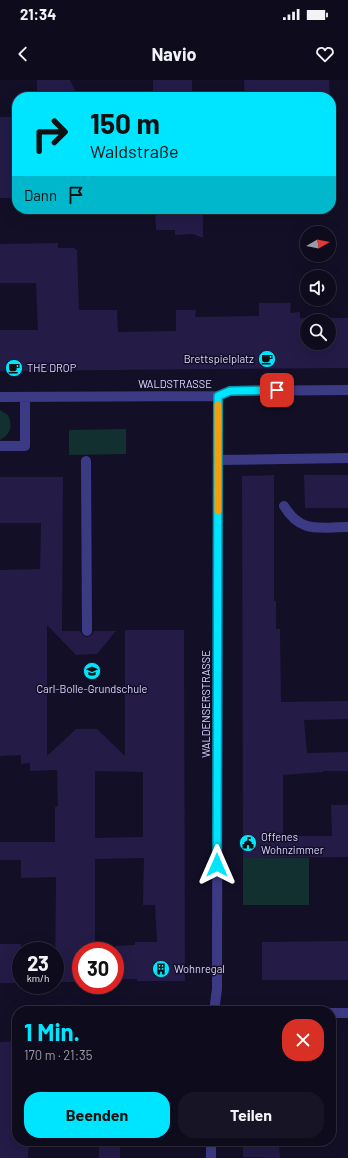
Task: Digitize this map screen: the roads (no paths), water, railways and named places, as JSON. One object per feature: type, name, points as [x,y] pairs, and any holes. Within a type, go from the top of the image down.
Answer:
[{"type":"street","name":"WALDSTRASSE","points":[[0,397],[218,396],[230,391],[348,390]]},
{"type":"street","name":"WALDENSERSTRASSE","points":[[214,1006],[217,981],[218,396]]},
{"type":"street","points":[[0,446],[25,446],[24,397]]},
{"type":"street","points":[[218,460],[348,458]]},
{"type":"street","points":[[86,461],[87,631]]},
{"type":"street","points":[[284,506],[291,517],[299,524],[312,527],[348,527]]},
{"type":"street","points":[[336,1013],[348,1013]]},
{"type":"street","points":[[211,1146],[211,1158]]},
{"type":"place","name":"Brettspielplatz","points":[[267,359]]},
{"type":"place","name":"THE DROP","points":[[14,368]]},
{"type":"place","name":"Carl-Bolle-Grundschule","points":[[92,671]]},
{"type":"place","name":"Offenes Wohnzimmer","points":[[248,843]]},
{"type":"place","name":"Wohnregal","points":[[161,969]]}]
